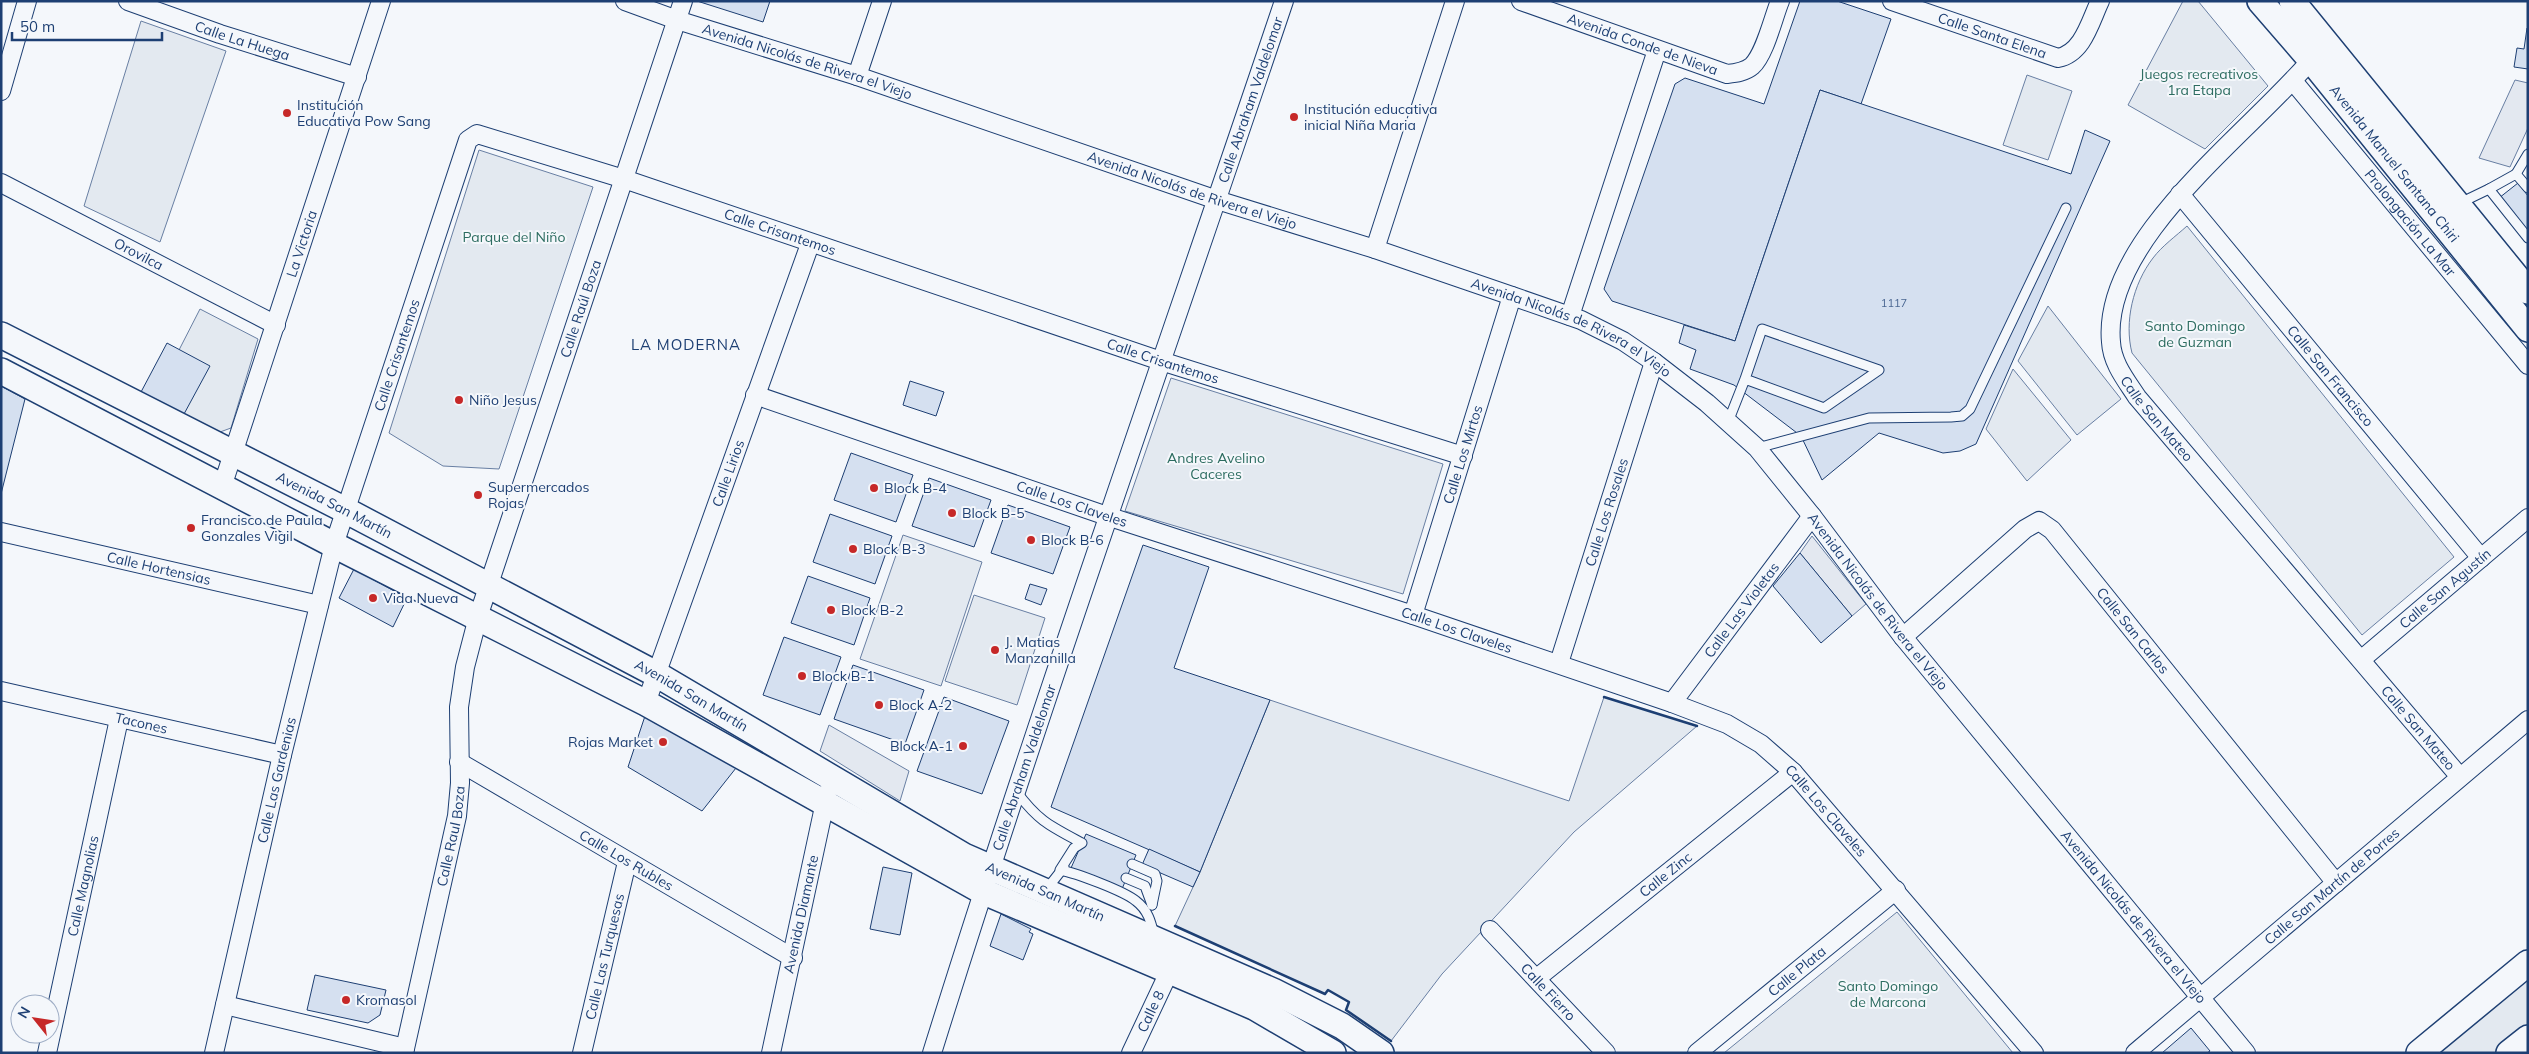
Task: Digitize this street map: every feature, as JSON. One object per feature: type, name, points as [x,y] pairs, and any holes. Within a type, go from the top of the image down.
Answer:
[{"type":"main road","name":"Avenida Manuel Santana Chiri","points":[[2260,1],[2318,51],[2457,204],[2528,290]]},
{"type":"main road","name":"Avenida Manuel Santana Chiri","points":[[2292,1],[2318,51],[2528,329]]},
{"type":"main road","name":"Avenida San Martín","points":[[1,335],[347,511],[656,674],[964,856],[986,879],[1045,891],[1152,928],[1342,1026],[1381,1053]]},
{"type":"main road","name":"Avenida San Martín","points":[[1,371],[334,545],[646,703],[825,803],[986,879],[1170,970],[1254,1007],[1333,1053]]},
{"type":"main road","points":[[2419,1053],[2528,963]]},
{"type":"main road","points":[[2509,1053],[2528,1038]]},
{"type":"street","points":[[1,90],[27,1]]},
{"type":"street","name":"Calle La Huega","points":[[128,1],[220,34],[357,77]]},
{"type":"street","name":"La Victoria","points":[[222,487],[381,1]]},
{"type":"street","name":"Avenida Nicolás de Rivera el Viejo","points":[[626,1],[676,20],[857,76],[1217,200],[1375,249],[1570,316],[1623,341],[1654,362],[1757,448],[1812,516],[1902,637],[2246,1053]]},
{"type":"street","name":"Calle Raúl Boza","points":[[478,617],[683,1]]},
{"type":"street","points":[[857,76],[882,1]]},
{"type":"street","name":"Calle Abraham Valdelomar","points":[[932,1053],[986,879],[1106,516],[1217,200],[1284,1]]},
{"type":"street","points":[[1375,249],[1455,1]]},
{"type":"street","name":"Avenida Conde de Nieva","points":[[1521,1],[1718,72],[1736,73],[1744,71],[1753,65],[1759,57],[1780,1]]},
{"type":"street","name":"Calle Santa Elena","points":[[1892,1],[2050,57],[2066,56],[2078,47],[2100,1]]},
{"type":"street","points":[[1570,316],[1658,50]]},
{"type":"street","name":"Calle San Mateo","points":[[2318,51],[2293,81],[2180,194],[2152,230],[2120,284],[2113,303],[2111,344],[2114,359],[2137,397],[2362,659],[2460,777]]},
{"type":"street","name":"Prolongación La Mar","points":[[2293,81],[2528,365]]},
{"type":"street","name":"Calle Crisantemos","points":[[347,511],[468,140],[477,134],[624,179],[810,244],[1161,361],[1463,456]]},
{"type":"street","name":"Orovilca","points":[[1,183],[276,325]]},
{"type":"street","name":"Calle San Francisco","points":[[2180,194],[2481,558]]},
{"type":"street","name":"Calle Lirios","points":[[646,703],[810,244]]},
{"type":"street","name":"Calle Los Mirtos","points":[[1413,615],[1512,296]]},
{"type":"street","name":"Calle Los Rosales","points":[[1558,663],[1654,362]]},
{"type":"street","name":"Calle Los Claveles","points":[[755,395],[1106,516],[1558,663],[1727,724],[1761,744],[1793,772],[2034,1053]]},
{"type":"street","name":"Calle Las Gardenias","points":[[214,1053],[318,605],[334,545],[347,511]]},
{"type":"street","name":"Calle Las Violetas","points":[[1672,703],[1812,516]]},
{"type":"street","name":"Calle San Agustín","points":[[2362,659],[2528,518]]},
{"type":"street","name":"Calle San Carlos","points":[[1902,637],[2025,529],[2039,521],[2052,530],[2336,883]]},
{"type":"street","name":"Calle Hortensias","points":[[1,532],[318,605]]},
{"type":"street","name":"Calle Raul Boza","points":[[404,1051],[457,816],[459,707],[465,667],[478,617]]},
{"type":"street","name":"Tacones","points":[[1,691],[282,756]]},
{"type":"street","name":"Calle Magnolias","points":[[47,1053],[119,718]]},
{"type":"street","name":"Calle San Martín de Porres","points":[[2135,1053],[2528,720]]},
{"type":"street","name":"Calle Los Rubles","points":[[459,762],[793,958]]},
{"type":"street","name":"Calle Zinc","points":[[1537,978],[1793,772]]},
{"type":"street","name":"Avenida Diamante","points":[[771,1053],[793,958],[830,776]]},
{"type":"street","name":"Calle Las Turquesas","points":[[582,1053],[627,862]]},
{"type":"street","name":"Calle Plata","points":[[1697,1053],[1896,890]]},
{"type":"street","name":"Calle Fierro","points":[[1490,930],[1606,1053]]},
{"type":"street","name":"Calle 8","points":[[1131,1053],[1170,970]]},
{"type":"street","points":[[225,1005],[404,1051]]},
{"type":"lane","points":[[2457,204],[2516,174],[2528,154]]},
{"type":"lane","points":[[2516,174],[2528,188]]},
{"type":"lane","points":[[2489,189],[2528,238]]},
{"type":"lane","points":[[1757,448],[1868,418],[1962,416],[1970,409],[2066,208]]},
{"type":"lane","points":[[1728,422],[1762,329],[1879,370],[1824,408],[1745,379]]},
{"type":"lane","points":[[1016,791],[1032,813],[1051,827],[1082,842],[1074,848],[1045,891]]},
{"type":"lane","points":[[1060,870],[1076,858]]},
{"type":"lane","points":[[1132,864],[1155,874],[1152,928]]},
{"type":"lane","points":[[1060,870],[1075,873],[1136,900],[1152,928]]},
{"type":"lane","points":[[1126,878],[1145,886],[1152,905]]},
{"type":"green space","name":"Juegos recreativos 1ra Etapa","points":[[2183,1],[2198,1],[2268,86],[2205,149],[2128,105]]},
{"type":"green space","points":[[141,21],[226,51],[160,242],[84,206]]},
{"type":"green space","points":[[2027,75],[2072,91],[2048,160],[2003,145]]},
{"type":"green space","name":"Parque del Niño","points":[[479,150],[593,187],[499,469],[443,466],[389,433]]},
{"type":"green space","name":"Santo Domingo de Guzman","points":[[2187,226],[2454,557],[2362,635],[2132,353],[2129,329],[2130,316],[2135,291],[2140,279],[2157,254]]},
{"type":"green space","points":[[2048,306],[2121,399],[2077,435],[2018,361]]},
{"type":"green space","points":[[200,309],[258,339],[231,428],[220,432],[184,414],[179,350]]},
{"type":"green space","points":[[2013,369],[2071,440],[2027,481],[1986,429]]},
{"type":"green space","name":"Andres Avelino Caceres","points":[[1171,378],[1443,464],[1403,594],[1125,511]]},
{"type":"green space","points":[[903,535],[982,562],[941,686],[860,659]]},
{"type":"green space","name":"J. Matias Manzanilla","points":[[974,595],[1045,618],[1017,705],[945,681]]},
{"type":"green space","points":[[1604,697],[1697,726],[1574,832],[1442,974],[1391,1041],[1346,1010],[1349,1002],[1328,990],[1325,994],[1175,926],[1200,872],[1270,700],[1569,801]]},
{"type":"green space","name":"Santo Domingo de Marcona","points":[[1897,912],[2013,1053],[1724,1053]]},
{"type":"green space","points":[[2528,975],[2528,1026],[2495,1053],[2433,1053]]},
{"type":"shaded area","points":[[2515,80],[2528,83],[2528,128],[2510,167],[2479,158]]},
{"type":"shaded area","points":[[1812,536],[1866,604],[1852,616],[1800,553]]},
{"type":"shaded area","points":[[829,725],[909,771],[900,801],[820,751]]},
{"type":"building","points":[[697,1],[770,1],[763,22]]},
{"type":"building","points":[[1800,1],[1837,1],[1891,19],[1861,104],[1820,90],[1735,341],[1612,301],[1604,289],[1675,84],[1685,78],[1764,104]]},
{"type":"building","points":[[2527,28],[2528,69],[2514,67],[2517,48],[2524,49]]},
{"type":"building","points":[[1820,90],[2071,174],[2085,130],[2110,141],[1976,444],[1960,451],[1943,453],[1879,433],[1822,480],[1801,436],[1734,385],[1690,369],[1696,350],[1679,343],[1684,325],[1735,341]]},
{"type":"building","points":[[2518,183],[2528,196],[2528,234],[2499,198]]},
{"type":"building","points":[[167,343],[210,366],[184,414],[141,392]]},
{"type":"building","points":[[910,381],[944,392],[936,416],[903,405]]},
{"type":"building","points":[[1,386],[25,399],[1,494]]},
{"type":"building","name":"Block B-4","points":[[851,453],[913,475],[896,522],[834,500]]},
{"type":"building","name":"Block B-5","points":[[929,478],[991,500],[974,547],[912,526]]},
{"type":"building","name":"Block B-6","points":[[1008,505],[1070,527],[1053,574],[991,553]]},
{"type":"building","name":"Block B-3","points":[[830,514],[892,536],[875,584],[813,562]]},
{"type":"building","points":[[1143,545],[1209,567],[1174,668],[1270,700],[1200,872],[1051,807]]},
{"type":"building","points":[[1800,553],[1852,616],[1821,643],[1773,586]]},
{"type":"building","name":"Vida Nueva","points":[[354,569],[407,598],[393,627],[339,598]]},
{"type":"building","name":"Block B-2","points":[[808,576],[870,598],[854,645],[791,623]]},
{"type":"building","points":[[1030,584],[1047,589],[1041,605],[1025,599]]},
{"type":"building","name":"Block B-1","points":[[784,637],[841,657],[820,715],[763,695]]},
{"type":"building","name":"Block A-2","points":[[853,665],[924,690],[905,744],[834,719]]},
{"type":"building","name":"Block A-1","points":[[944,697],[1009,721],[982,794],[917,771]]},
{"type":"building","name":"Rojas Market","points":[[645,716],[736,768],[702,811],[628,767]]},
{"type":"building","points":[[1086,834],[1136,855],[1122,889],[1071,868]]},
{"type":"building","points":[[1149,849],[1200,872],[1193,887],[1142,865]]},
{"type":"building","points":[[883,867],[912,873],[900,935],[870,929]]},
{"type":"building","points":[[1001,914],[1031,929],[1029,932],[1033,934],[1023,960],[990,946]]},
{"type":"building","name":"Kromasol","points":[[315,975],[386,990],[380,1015],[368,1023],[307,1010]]},
{"type":"building","points":[[2191,1028],[2210,1051],[2207,1053],[2162,1053]]},
{"type":"wall","points":[[1604,697],[1697,726]]},
{"type":"wall","points":[[1175,926],[1325,994],[1328,990],[1349,1002],[1346,1010],[1391,1041]]},
{"type":"place","name":"Institución Educativa Pow Sang","points":[[287,113]]},
{"type":"place","name":"Institución educativa inicial Niña Maria","points":[[1294,117]]},
{"type":"place","name":"Niño Jesus","points":[[459,400]]},
{"type":"place","name":"Block B-4","points":[[874,488]]},
{"type":"place","name":"Supermercados Rojas","points":[[478,495]]},
{"type":"place","name":"Block B-5","points":[[952,513]]},
{"type":"place","name":"Francisco de Paula Gonzales Vigil","points":[[191,528]]},
{"type":"place","name":"Block B-6","points":[[1031,540]]},
{"type":"place","name":"Block B-3","points":[[853,549]]},
{"type":"place","name":"Vida Nueva","points":[[373,598]]},
{"type":"place","name":"Block B-2","points":[[831,610]]},
{"type":"place","name":"J. Matias Manzanilla","points":[[995,650]]},
{"type":"place","name":"Block B-1","points":[[802,676]]},
{"type":"place","name":"Block A-2","points":[[879,705]]},
{"type":"place","name":"Rojas Market","points":[[663,742]]},
{"type":"place","name":"Block A-1","points":[[963,746]]},
{"type":"place","name":"Kromasol","points":[[346,1000]]},
{"type":"district","name":"LA MODERNA","points":[[686,344]]}]
